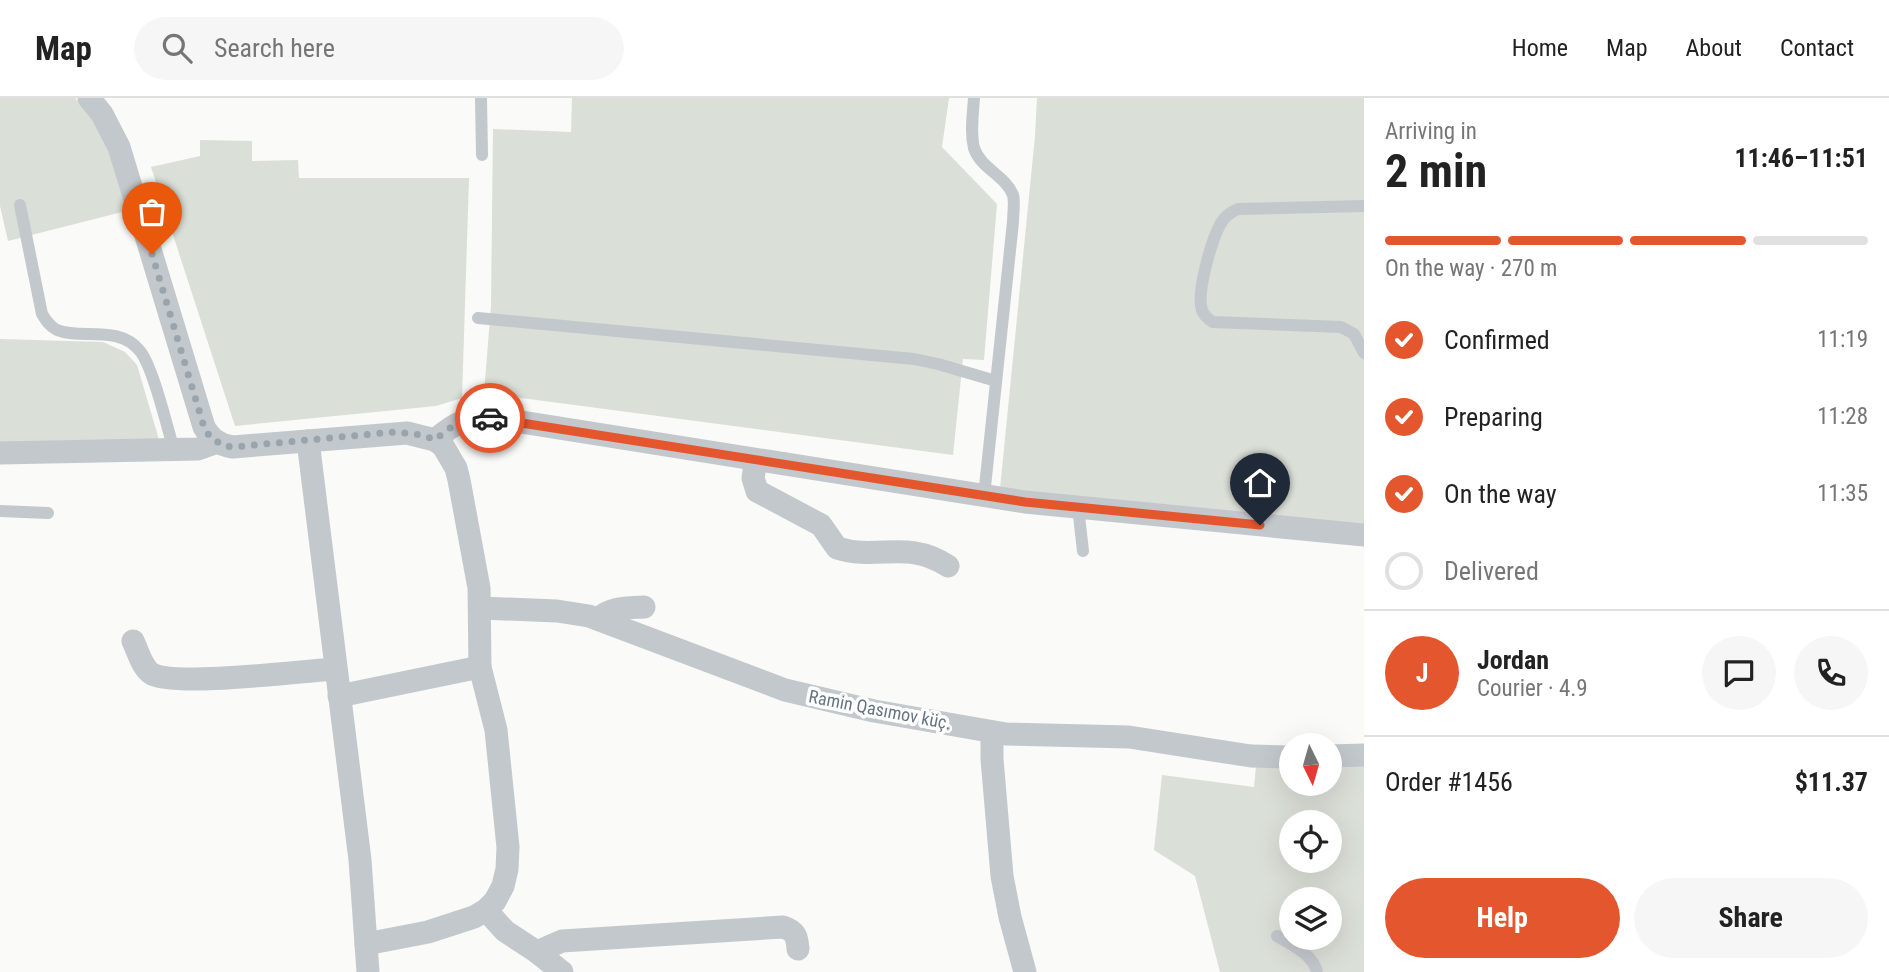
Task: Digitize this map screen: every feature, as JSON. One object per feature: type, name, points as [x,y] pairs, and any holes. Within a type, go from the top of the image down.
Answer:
[{"type":"street","points":[[89,98],[102,114],[119,147],[204,427],[210,437],[233,447],[394,432],[423,435],[435,440],[450,456],[459,480],[481,608],[480,667],[496,730],[508,847],[503,886],[495,901],[474,917],[452,925],[366,944]]},
{"type":"street","points":[[435,440],[453,424],[462,420],[496,418],[984,496],[1364,535]]},
{"type":"street","points":[[308,441],[360,860],[368,972]]},
{"type":"street","points":[[0,453],[198,449],[218,442]]},
{"type":"street","points":[[757,460],[753,478],[757,491],[821,525],[837,548],[865,553],[915,552],[932,555],[948,566]]},
{"type":"street","points":[[598,619],[615,609],[644,607]]},
{"type":"street","name":"Ramin Qasımov küç.","points":[[481,608],[557,611],[598,619],[785,690],[874,711],[992,732],[1129,737],[1251,756],[1279,757]]},
{"type":"street","points":[[133,641],[146,670],[155,676],[169,678],[220,678],[335,668]]},
{"type":"street","points":[[339,696],[480,667]]},
{"type":"street","points":[[992,732],[1002,876],[1025,972]]},
{"type":"street","points":[[1342,756],[1364,755]]},
{"type":"street","points":[[486,910],[505,931],[537,951],[562,972]]},
{"type":"street","points":[[537,951],[562,941],[783,927],[792,930],[796,935],[798,949]]},
{"type":"lane","points":[[481,98],[482,155]]},
{"type":"lane","points":[[974,98],[974,149],[986,168],[1007,185],[1014,196],[984,496]]},
{"type":"lane","points":[[20,205],[42,314],[48,324],[58,330],[109,335],[125,340],[139,350],[147,364],[173,450]]},
{"type":"lane","points":[[1364,206],[1238,209],[1229,213],[1220,224],[1206,268],[1201,299],[1206,318],[1213,322],[1341,327],[1354,334],[1364,353]]},
{"type":"lane","points":[[478,318],[914,359],[938,363],[996,381]]},
{"type":"lane","points":[[1078,507],[1083,551]]},
{"type":"lane","points":[[0,511],[48,513]]},
{"type":"lane","points":[[1277,936],[1309,957],[1317,972]]},
{"type":"shaded area","points":[[0,98],[75,98],[95,118],[109,146],[126,211],[8,241],[0,206]]},
{"type":"shaded area","points":[[572,98],[949,98],[942,147],[997,204],[984,360],[963,359],[953,455],[484,393],[491,306],[493,129],[571,132]]},
{"type":"shaded area","points":[[1037,98],[1364,98],[1364,524],[1000,489]]},
{"type":"shaded area","points":[[200,140],[252,141],[252,161],[298,160],[299,178],[469,178],[462,398],[436,406],[235,426],[151,167],[200,156]]},
{"type":"shaded area","points":[[0,339],[103,342],[125,352],[137,365],[160,443],[0,445]]},
{"type":"shaded area","points":[[1364,764],[1364,972],[1220,972],[1195,876],[1154,850],[1162,775],[1254,787],[1256,766],[1279,765],[1279,796],[1342,796],[1342,765]]},
{"type":"way so far","points":[[152,254],[204,427],[210,437],[224,446],[394,432],[423,435],[435,440],[453,424],[462,420],[490,418]]},
{"type":"route","points":[[490,418],[1025,502],[1260,525]]}]
